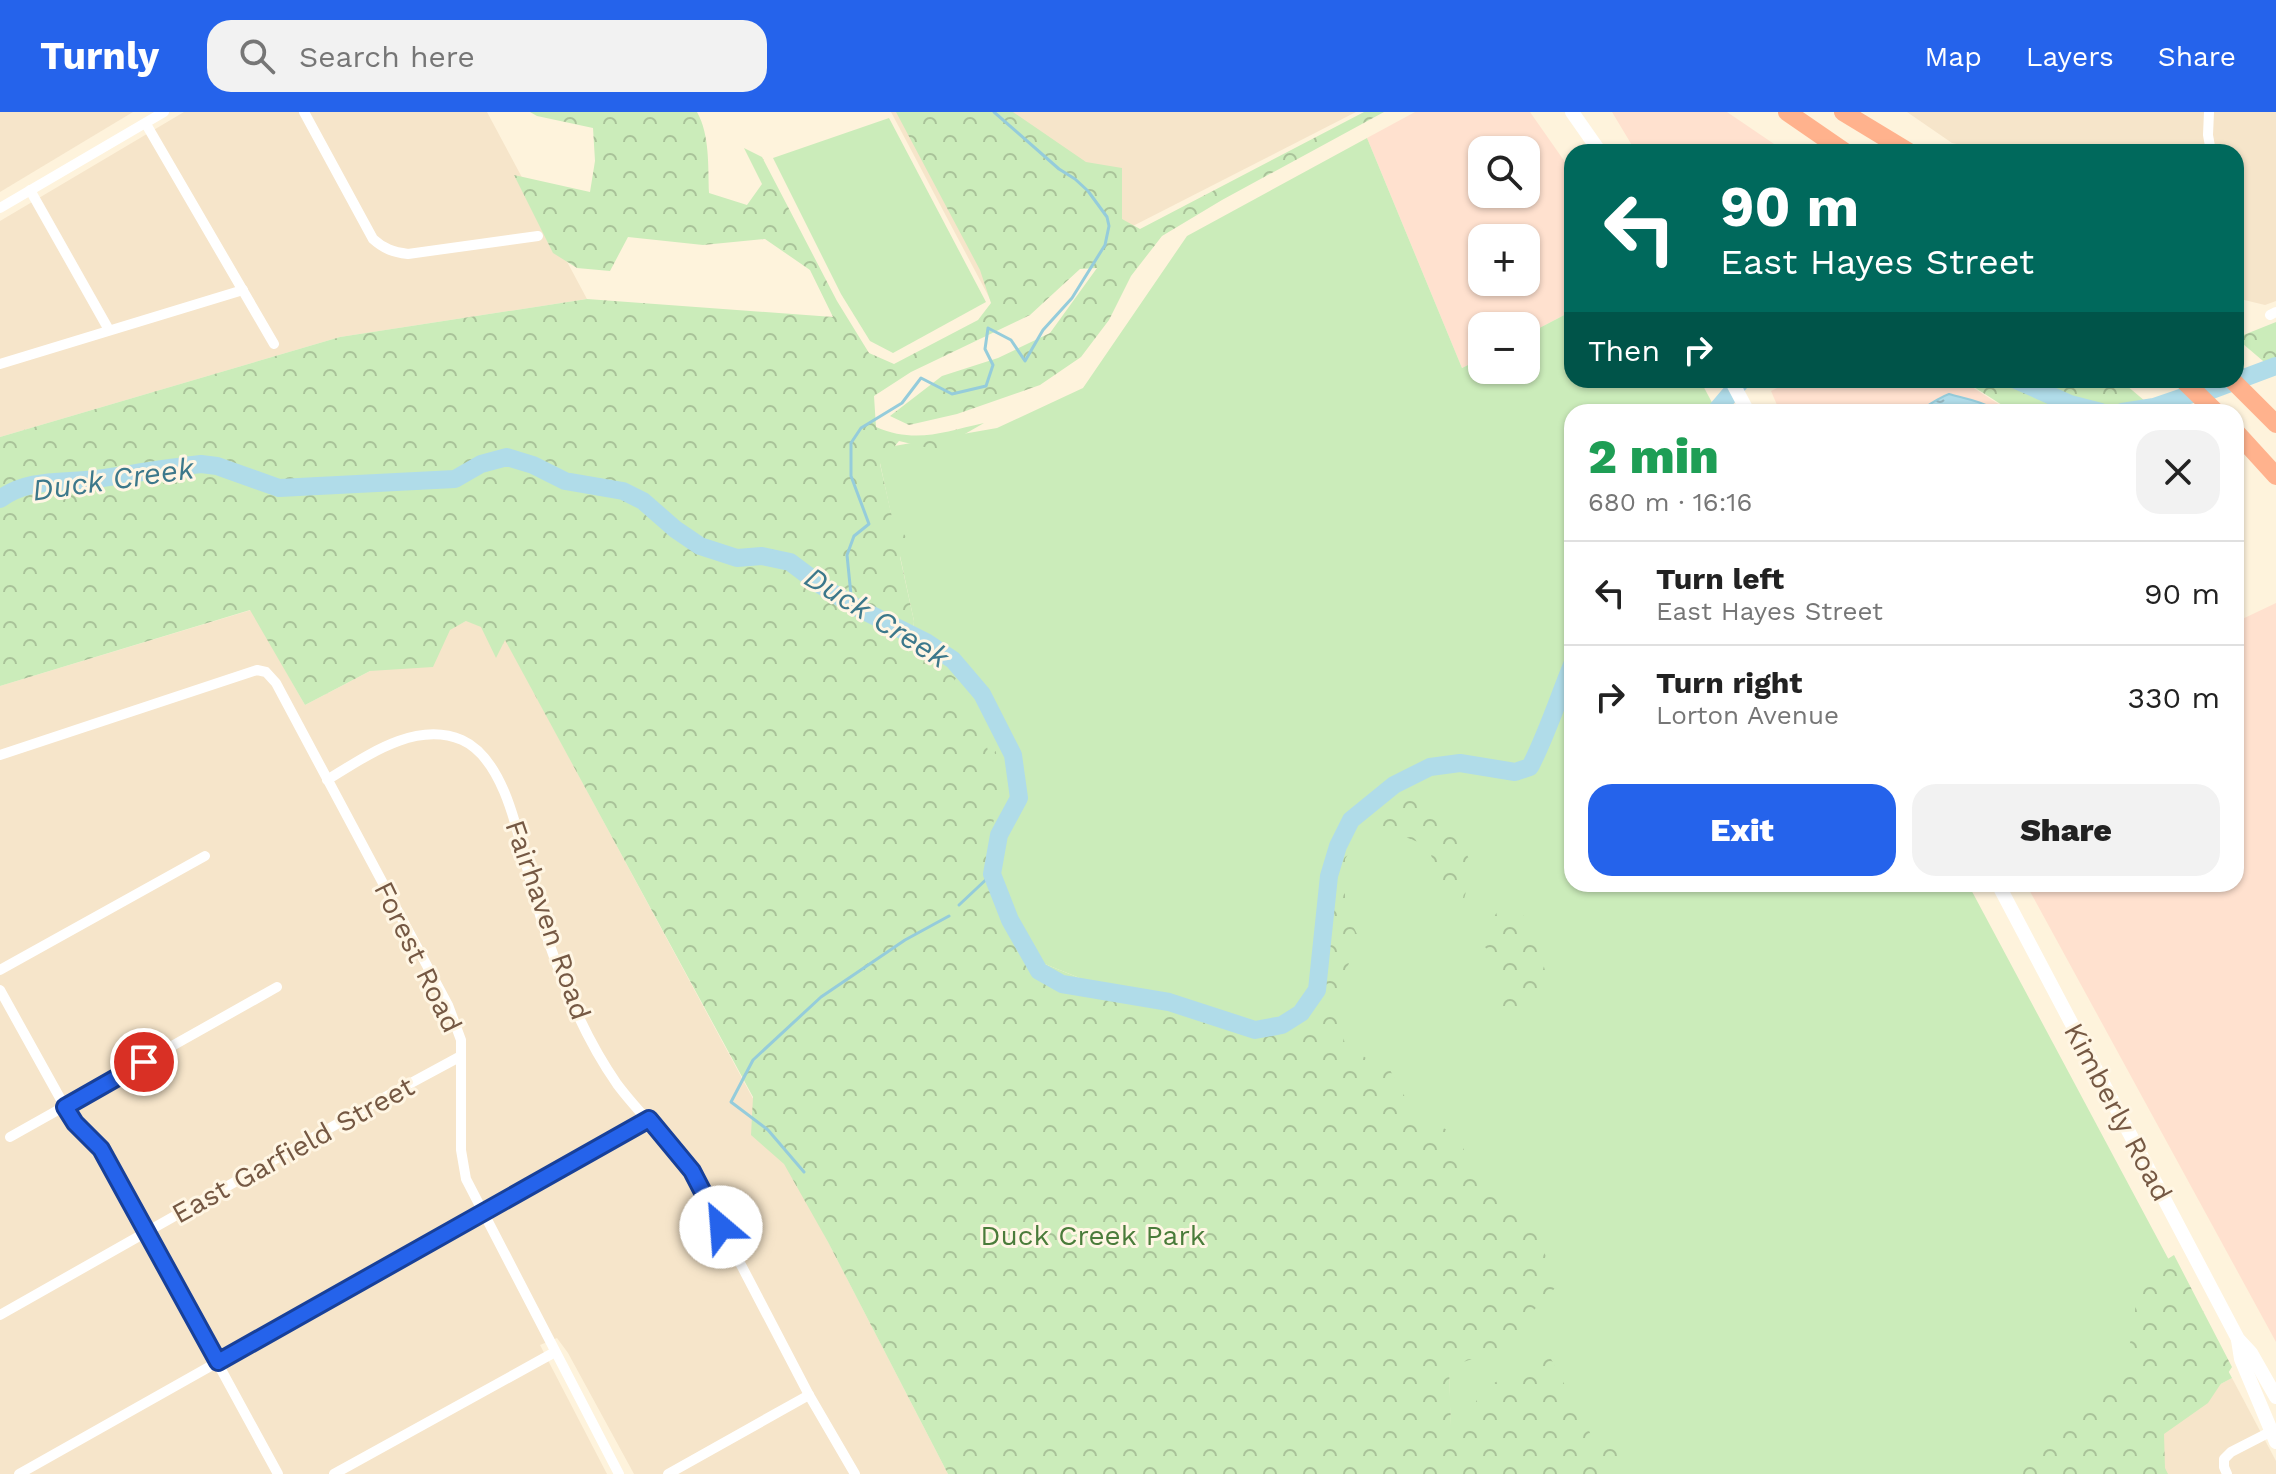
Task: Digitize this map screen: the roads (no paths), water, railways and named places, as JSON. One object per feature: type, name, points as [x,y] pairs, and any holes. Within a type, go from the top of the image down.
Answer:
[{"type":"highway","points":[[1787,112],[1833,144]]},
{"type":"highway","points":[[1843,112],[1896,144]]},
{"type":"highway","points":[[2191,388],[2208,404]]},
{"type":"highway","points":[[2240,388],[2274,422]]},
{"type":"highway","points":[[2244,441],[2276,476]]},
{"type":"main road","points":[[1572,112],[1594,144]]},
{"type":"main road","name":"Kimberly Road","points":[[2002,892],[2238,1339],[2251,1353],[2276,1397]]},
{"type":"main road","name":"Kimberly Road","points":[[2238,1339],[2241,1359],[2274,1434]]},
{"type":"street","points":[[1,204],[164,112]]},
{"type":"street","points":[[304,112],[373,239],[383,247],[408,254],[538,236]]},
{"type":"street","points":[[2209,112],[2210,144]]},
{"type":"street","points":[[146,124],[274,344]]},
{"type":"street","points":[[30,190],[109,330]]},
{"type":"street","points":[[0,364],[243,290]]},
{"type":"street","name":"Forest Road","points":[[0,755],[257,670],[266,672],[276,683],[448,1005],[461,1040],[461,1150],[466,1179],[619,1474]]},
{"type":"street","name":"Fairhaven Road","points":[[327,780],[377,750],[412,736],[432,734],[462,740],[484,757],[501,785],[515,822],[534,896],[555,959],[582,1024],[619,1086],[692,1171],[809,1395],[855,1474]]},
{"type":"street","points":[[0,970],[205,856]]},
{"type":"street","points":[[10,1137],[277,987]]},
{"type":"street","points":[[0,990],[75,1123],[101,1149],[278,1474]]},
{"type":"street","name":"East Garfield Street","points":[[0,1315],[461,1056]]},
{"type":"street","points":[[19,1474],[649,1119]]},
{"type":"street","points":[[334,1474],[555,1352]]},
{"type":"street","points":[[668,1474],[809,1395]]},
{"type":"street","points":[[2227,1474],[2224,1459],[2231,1452],[2274,1434]]},
{"type":"water","points":[[1949,394],[1984,404],[1931,404]]},
{"type":"waterway","points":[[852,605],[847,555],[854,536],[869,524],[851,476],[851,443],[861,428],[902,403],[921,378],[952,394],[986,386],[993,365],[985,349],[988,328],[1011,340],[1025,361],[1043,330],[1072,298],[1105,245],[1109,226],[1107,217],[1088,191],[994,112]]},
{"type":"waterway","name":"Duck Creek","points":[[2244,378],[2276,366]]},
{"type":"waterway","name":"Duck Creek","points":[[1722,404],[1735,388]]},
{"type":"waterway","name":"Duck Creek","points":[[2034,388],[2070,404]]},
{"type":"waterway","name":"Duck Creek","points":[[2163,404],[2217,388]]},
{"type":"waterway","name":"Duck Creek","points":[[0,499],[34,484],[96,479],[201,464],[217,466],[279,488],[455,479],[481,464],[507,457],[533,465],[565,481],[623,491],[643,501],[700,546],[737,558],[762,556],[790,562],[852,605],[926,642],[953,660],[982,694],[1013,755],[1019,798],[999,835],[992,874],[1010,920],[1039,971],[1062,984],[1169,1002],[1255,1030],[1282,1025],[1301,1013],[1317,990],[1329,876],[1338,846],[1351,820],[1394,785],[1430,767],[1460,763],[1515,772],[1530,767],[1564,685]]},
{"type":"waterway","points":[[959,905],[992,874]]},
{"type":"waterway","points":[[804,1172],[768,1130],[731,1102],[753,1060],[821,997],[905,940],[949,916]]},
{"type":"park label","name":"Duck Creek Park","points":[[1093,1235]]}]
